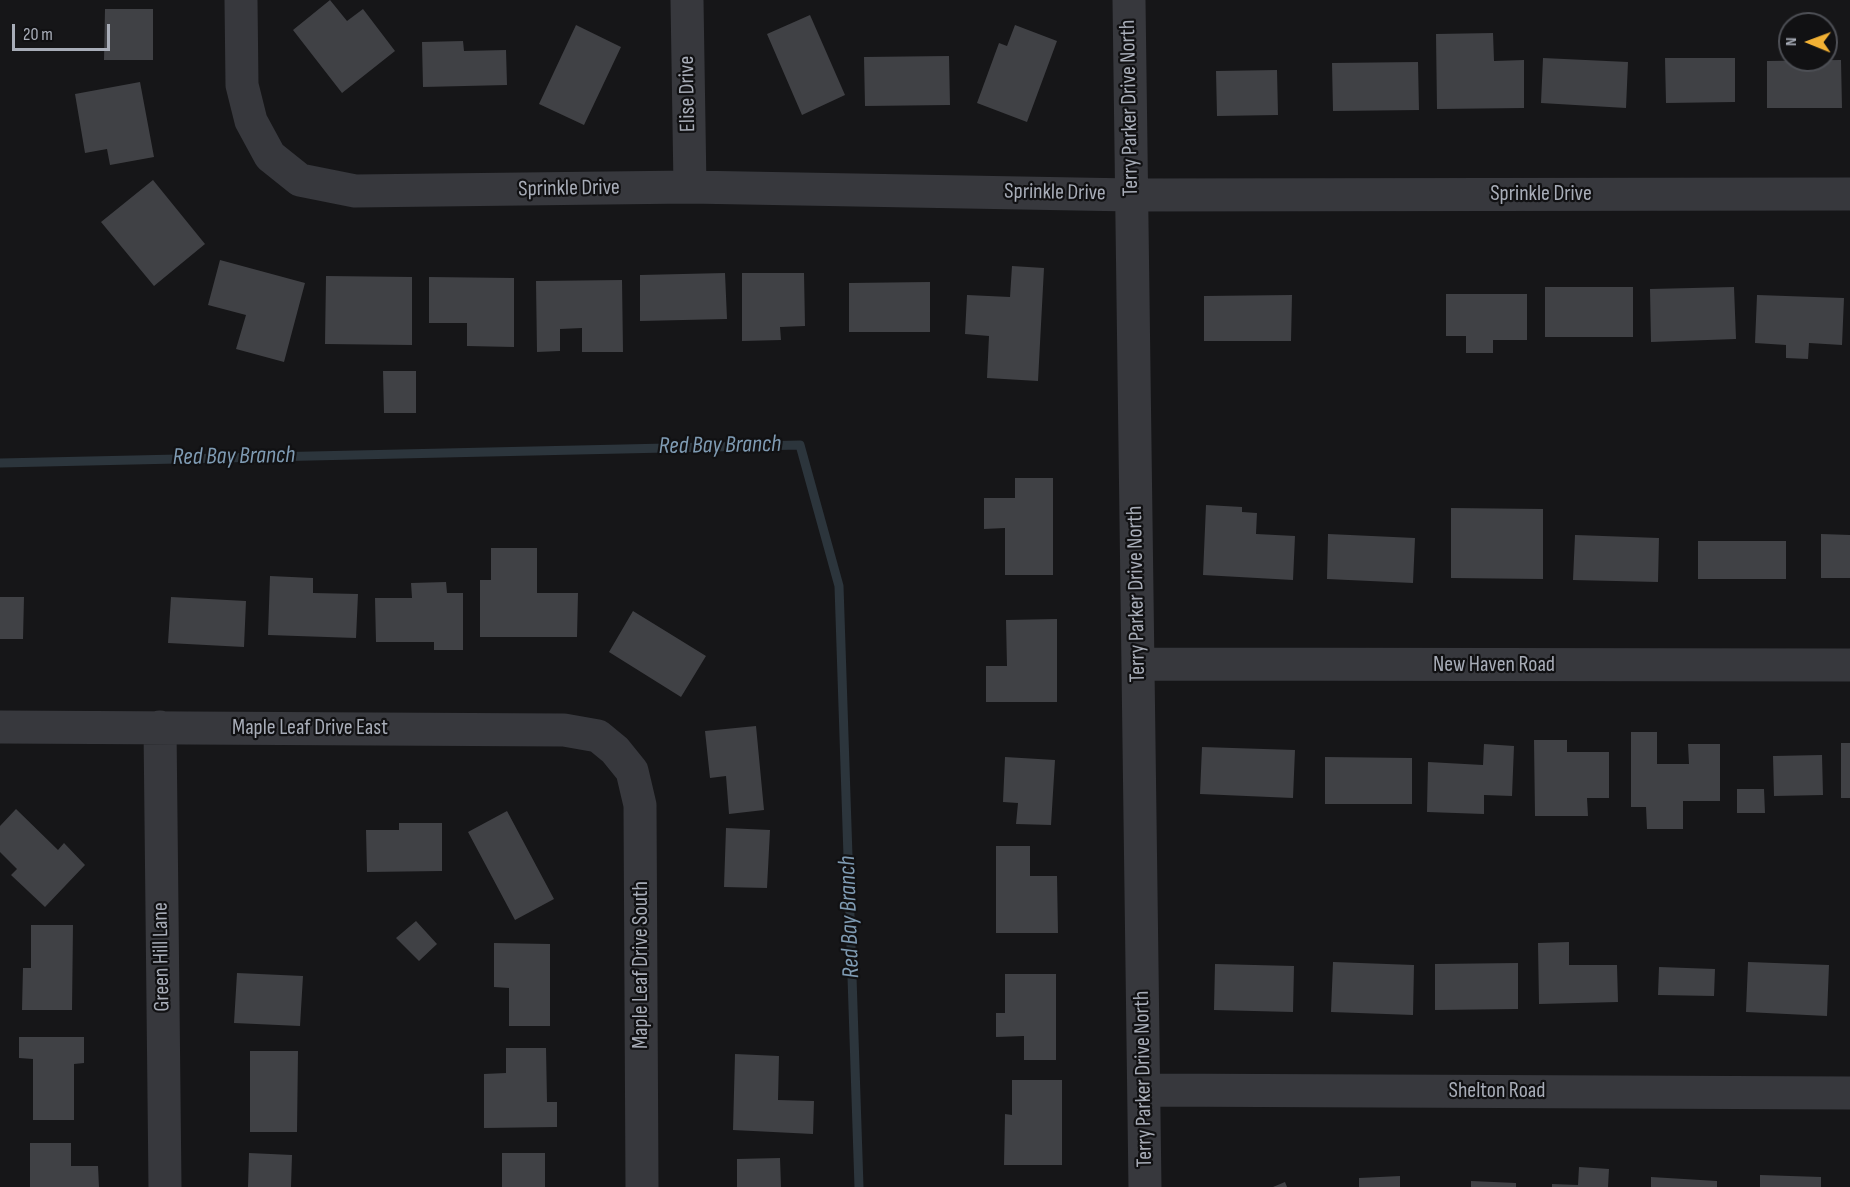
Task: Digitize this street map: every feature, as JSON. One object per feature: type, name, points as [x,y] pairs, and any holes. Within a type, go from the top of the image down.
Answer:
[{"type":"street","name":"Sprinkle Drive","points":[[241,0],[242,85],[251,121],[270,156],[300,180],[355,190],[690,188],[1132,195],[1850,194]]},
{"type":"street","name":"Elise Drive","points":[[687,0],[690,188]]},
{"type":"street","name":"Terry Parker Drive North","points":[[1129,0],[1145,1187]]},
{"type":"street","name":"New Haven Road","points":[[1138,664],[1850,665]]},
{"type":"street","name":"Maple Leaf Drive East","points":[[0,727],[564,730],[598,736],[615,750]]},
{"type":"street","name":"Green Hill Lane","points":[[160,727],[165,1187]]},
{"type":"street","name":"Maple Leaf Drive South","points":[[615,750],[632,771],[640,805],[642,1187]]},
{"type":"street","name":"Shelton Road","points":[[1144,1090],[1850,1093]]},
{"type":"building","points":[[330,0],[347,21],[363,9],[395,51],[342,93],[293,30]]},
{"type":"building","points":[[105,9],[153,9],[153,60],[104,60]]},
{"type":"building","points":[[810,15],[845,95],[802,115],[767,34]]},
{"type":"building","points":[[576,25],[621,47],[584,125],[539,104]]},
{"type":"building","points":[[1015,25],[1057,41],[1027,122],[977,103],[999,43],[1007,46]]},
{"type":"building","points":[[1493,33],[1494,61],[1524,60],[1524,108],[1437,109],[1436,34]]},
{"type":"building","points":[[463,41],[464,51],[506,50],[507,85],[423,87],[422,42]]},
{"type":"building","points":[[949,56],[950,105],[865,106],[864,57]]},
{"type":"building","points":[[1543,58],[1628,62],[1626,108],[1541,103]]},
{"type":"building","points":[[1665,58],[1735,58],[1735,102],[1666,103]]},
{"type":"building","points":[[1838,60],[1841,60],[1842,108],[1767,108],[1767,61],[1778,61],[1778,72],[1838,72]]},
{"type":"building","points":[[1418,62],[1419,110],[1333,111],[1332,63]]},
{"type":"building","points":[[1277,70],[1278,115],[1217,116],[1216,71]]},
{"type":"building","points":[[140,82],[154,157],[110,165],[107,149],[85,153],[75,94]]},
{"type":"building","points":[[153,180],[205,244],[154,286],[101,222]]},
{"type":"building","points":[[220,260],[305,283],[284,362],[236,349],[246,315],[208,305]]},
{"type":"building","points":[[1012,266],[1044,268],[1038,381],[987,378],[989,336],[965,334],[967,295],[1010,297]]},
{"type":"building","points":[[725,273],[727,319],[640,321],[640,275]]},
{"type":"building","points":[[742,273],[804,273],[805,326],[780,327],[781,340],[742,341]]},
{"type":"building","points":[[326,276],[412,277],[412,345],[325,344]]},
{"type":"building","points":[[429,277],[514,278],[514,347],[467,346],[467,323],[429,323]]},
{"type":"building","points":[[622,280],[623,352],[582,352],[582,328],[560,329],[560,351],[537,352],[536,281]]},
{"type":"building","points":[[930,282],[930,332],[849,332],[849,283]]},
{"type":"building","points":[[1545,287],[1633,287],[1633,337],[1545,337]]},
{"type":"building","points":[[1734,287],[1736,339],[1651,342],[1650,289]]},
{"type":"building","points":[[1446,294],[1527,294],[1527,340],[1493,340],[1493,353],[1466,353],[1466,336],[1446,336]]},
{"type":"building","points":[[1292,295],[1291,341],[1204,341],[1204,296]]},
{"type":"building","points":[[1757,295],[1844,298],[1842,345],[1809,343],[1808,359],[1786,358],[1786,345],[1755,343]]},
{"type":"building","points":[[383,371],[416,371],[416,413],[384,413]]},
{"type":"building","points":[[1015,478],[1053,478],[1053,575],[1005,575],[1005,528],[984,529],[984,498],[1015,498]]},
{"type":"building","points":[[1206,505],[1242,507],[1242,512],[1257,513],[1256,534],[1295,536],[1293,580],[1203,575]]},
{"type":"building","points":[[1451,508],[1543,509],[1543,579],[1451,578]]},
{"type":"building","points":[[1328,534],[1415,538],[1413,583],[1327,579]]},
{"type":"building","points":[[1821,534],[1850,535],[1850,578],[1821,578]]},
{"type":"building","points":[[1575,535],[1659,538],[1658,582],[1573,580]]},
{"type":"building","points":[[1698,541],[1786,541],[1786,579],[1698,579]]},
{"type":"building","points":[[491,548],[537,548],[537,593],[578,593],[577,637],[480,637],[480,580],[491,580]]},
{"type":"building","points":[[270,576],[313,578],[313,593],[358,594],[356,638],[268,635]]},
{"type":"building","points":[[446,582],[447,593],[463,593],[463,650],[434,650],[434,642],[376,642],[375,598],[412,598],[411,583]]},
{"type":"building","points":[[0,597],[24,597],[23,639],[0,639]]},
{"type":"building","points":[[171,597],[246,601],[244,647],[168,643]]},
{"type":"building","points":[[633,611],[706,656],[681,697],[609,652]]},
{"type":"building","points":[[1057,619],[1057,702],[986,702],[986,666],[1007,666],[1006,620]]},
{"type":"building","points":[[756,726],[764,810],[729,814],[726,776],[710,778],[705,731]]},
{"type":"building","points":[[1631,732],[1657,732],[1657,764],[1689,764],[1688,744],[1720,744],[1720,801],[1683,801],[1683,829],[1647,829],[1646,807],[1631,807]]},
{"type":"building","points":[[1534,740],[1567,740],[1567,752],[1609,752],[1609,798],[1587,798],[1588,816],[1535,816]]},
{"type":"building","points":[[1841,743],[1850,743],[1850,798],[1841,798]]},
{"type":"building","points":[[1484,744],[1514,746],[1512,796],[1484,795],[1484,814],[1427,812],[1428,762],[1483,765]]},
{"type":"building","points":[[1202,747],[1295,750],[1293,798],[1200,794]]},
{"type":"building","points":[[1822,755],[1823,795],[1774,796],[1773,756]]},
{"type":"building","points":[[1005,757],[1055,760],[1051,825],[1016,824],[1018,803],[1003,802]]},
{"type":"building","points":[[1325,757],[1412,758],[1412,804],[1325,804]]},
{"type":"building","points":[[1737,789],[1764,789],[1765,813],[1737,813]]},
{"type":"building","points":[[16,809],[58,850],[64,843],[85,865],[45,907],[11,875],[17,869],[0,852],[0,826]]},
{"type":"building","points":[[507,811],[554,899],[515,920],[468,832]]},
{"type":"building","points":[[399,823],[442,823],[442,871],[367,872],[366,830],[399,830]]},
{"type":"building","points":[[726,828],[770,830],[767,888],[724,887]]},
{"type":"building","points":[[996,846],[1030,846],[1030,876],[1057,876],[1058,933],[996,933]]},
{"type":"building","points":[[416,921],[437,944],[419,961],[396,938]]},
{"type":"building","points":[[31,925],[73,925],[72,1010],[22,1010],[23,968],[31,968]]},
{"type":"building","points":[[1569,942],[1569,965],[1617,965],[1618,1002],[1539,1004],[1538,943]]},
{"type":"building","points":[[494,943],[550,944],[550,1026],[509,1026],[509,988],[494,987]]},
{"type":"building","points":[[1333,962],[1414,965],[1413,1015],[1331,1012]]},
{"type":"building","points":[[1748,962],[1829,965],[1827,1016],[1746,1012]]},
{"type":"building","points":[[1518,963],[1518,1009],[1435,1010],[1435,964]]},
{"type":"building","points":[[1215,964],[1294,966],[1293,1012],[1214,1010]]},
{"type":"building","points":[[1659,967],[1715,969],[1714,996],[1658,995]]},
{"type":"building","points":[[237,973],[303,976],[300,1026],[234,1023]]},
{"type":"building","points":[[1005,974],[1056,974],[1056,1060],[1024,1060],[1024,1036],[996,1037],[996,1013],[1005,1013]]},
{"type":"building","points":[[19,1037],[84,1037],[84,1063],[74,1064],[74,1120],[33,1120],[33,1059],[19,1058]]},
{"type":"building","points":[[506,1048],[546,1048],[547,1102],[557,1102],[557,1127],[484,1128],[484,1074],[506,1073]]},
{"type":"building","points":[[250,1051],[298,1051],[297,1132],[250,1132]]},
{"type":"building","points":[[735,1054],[779,1056],[778,1100],[814,1101],[813,1134],[733,1130]]},
{"type":"building","points":[[1012,1080],[1062,1080],[1062,1165],[1004,1165],[1005,1114],[1012,1115]]},
{"type":"building","points":[[30,1143],[71,1143],[71,1166],[98,1166],[99,1187],[30,1187]]},
{"type":"building","points":[[249,1153],[292,1155],[291,1187],[248,1187]]},
{"type":"building","points":[[502,1153],[545,1153],[545,1187],[502,1187]]},
{"type":"building","points":[[780,1158],[781,1187],[737,1187],[737,1159]]},
{"type":"building","points":[[1579,1167],[1609,1169],[1608,1187],[1552,1187],[1552,1184],[1578,1185]]},
{"type":"building","points":[[1760,1175],[1821,1177],[1821,1187],[1760,1187]]},
{"type":"building","points":[[1400,1176],[1400,1187],[1359,1187],[1359,1178]]},
{"type":"building","points":[[1651,1177],[1717,1181],[1717,1187],[1651,1187]]},
{"type":"building","points":[[1471,1181],[1516,1183],[1516,1187],[1471,1187]]},
{"type":"building","points":[[1285,1182],[1287,1187],[1273,1187]]},
{"type":"waterway","name":"Red Bay Branch","points":[[0,463],[800,445],[839,586],[859,1187]]}]
